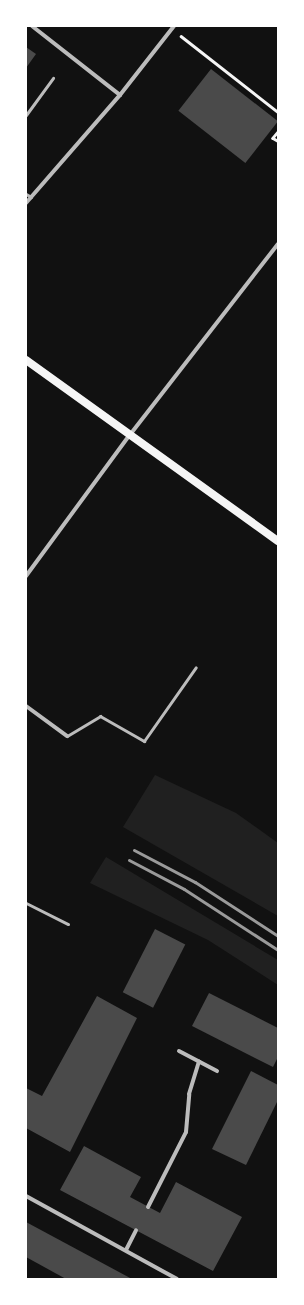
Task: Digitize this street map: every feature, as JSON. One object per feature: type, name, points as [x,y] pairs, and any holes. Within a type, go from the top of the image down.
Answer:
[{"type":"main road","points":[[26,360],[129,436],[278,541]]},
{"type":"street","points":[[32,26],[120,95]]},
{"type":"street","points":[[26,202],[120,95],[173,27]]},
{"type":"street","points":[[26,576],[129,436],[278,244]]},
{"type":"street","points":[[26,706],[67,736]]},
{"type":"street","points":[[179,1051],[217,1071]]},
{"type":"street","points":[[148,1207],[186,1132],[189,1094],[199,1062]]},
{"type":"street","points":[[26,1196],[177,1279]]},
{"type":"street","points":[[126,1250],[136,1230]]},
{"type":"lane","points":[[26,115],[53,78]]},
{"type":"lane","points":[[26,194],[31,197]]},
{"type":"lane","points":[[67,736],[100,716],[144,741],[196,667]]},
{"type":"lane","points":[[26,903],[68,924]]},
{"type":"path","points":[[173,27],[278,112]]},
{"type":"path","points":[[278,132],[273,138],[278,141]]},
{"type":"shaded area","points":[[155,775],[236,813],[278,843],[278,916],[123,827]]},
{"type":"shaded area","points":[[106,857],[278,960],[278,985],[208,940],[90,883]]},
{"type":"building","points":[[26,47],[36,54],[26,68]]},
{"type":"building","points":[[211,69],[278,121],[245,163],[178,111]]},
{"type":"building","points":[[155,929],[185,944],[153,1008],[123,992]]},
{"type":"building","points":[[209,993],[278,1028],[278,1057],[273,1067],[192,1026]]},
{"type":"building","points":[[97,996],[137,1018],[70,1152],[26,1128],[26,1088],[42,1096]]},
{"type":"building","points":[[251,1071],[278,1085],[278,1100],[246,1165],[212,1149]]},
{"type":"building","points":[[84,1146],[141,1177],[130,1197],[160,1213],[176,1182],[242,1217],[213,1271],[60,1190]]},
{"type":"building","points":[[26,1222],[132,1279],[66,1279],[26,1257]]},
{"type":"railway","points":[[134,850],[195,882],[278,936]]},
{"type":"railway","points":[[129,860],[184,889],[278,950]]}]
